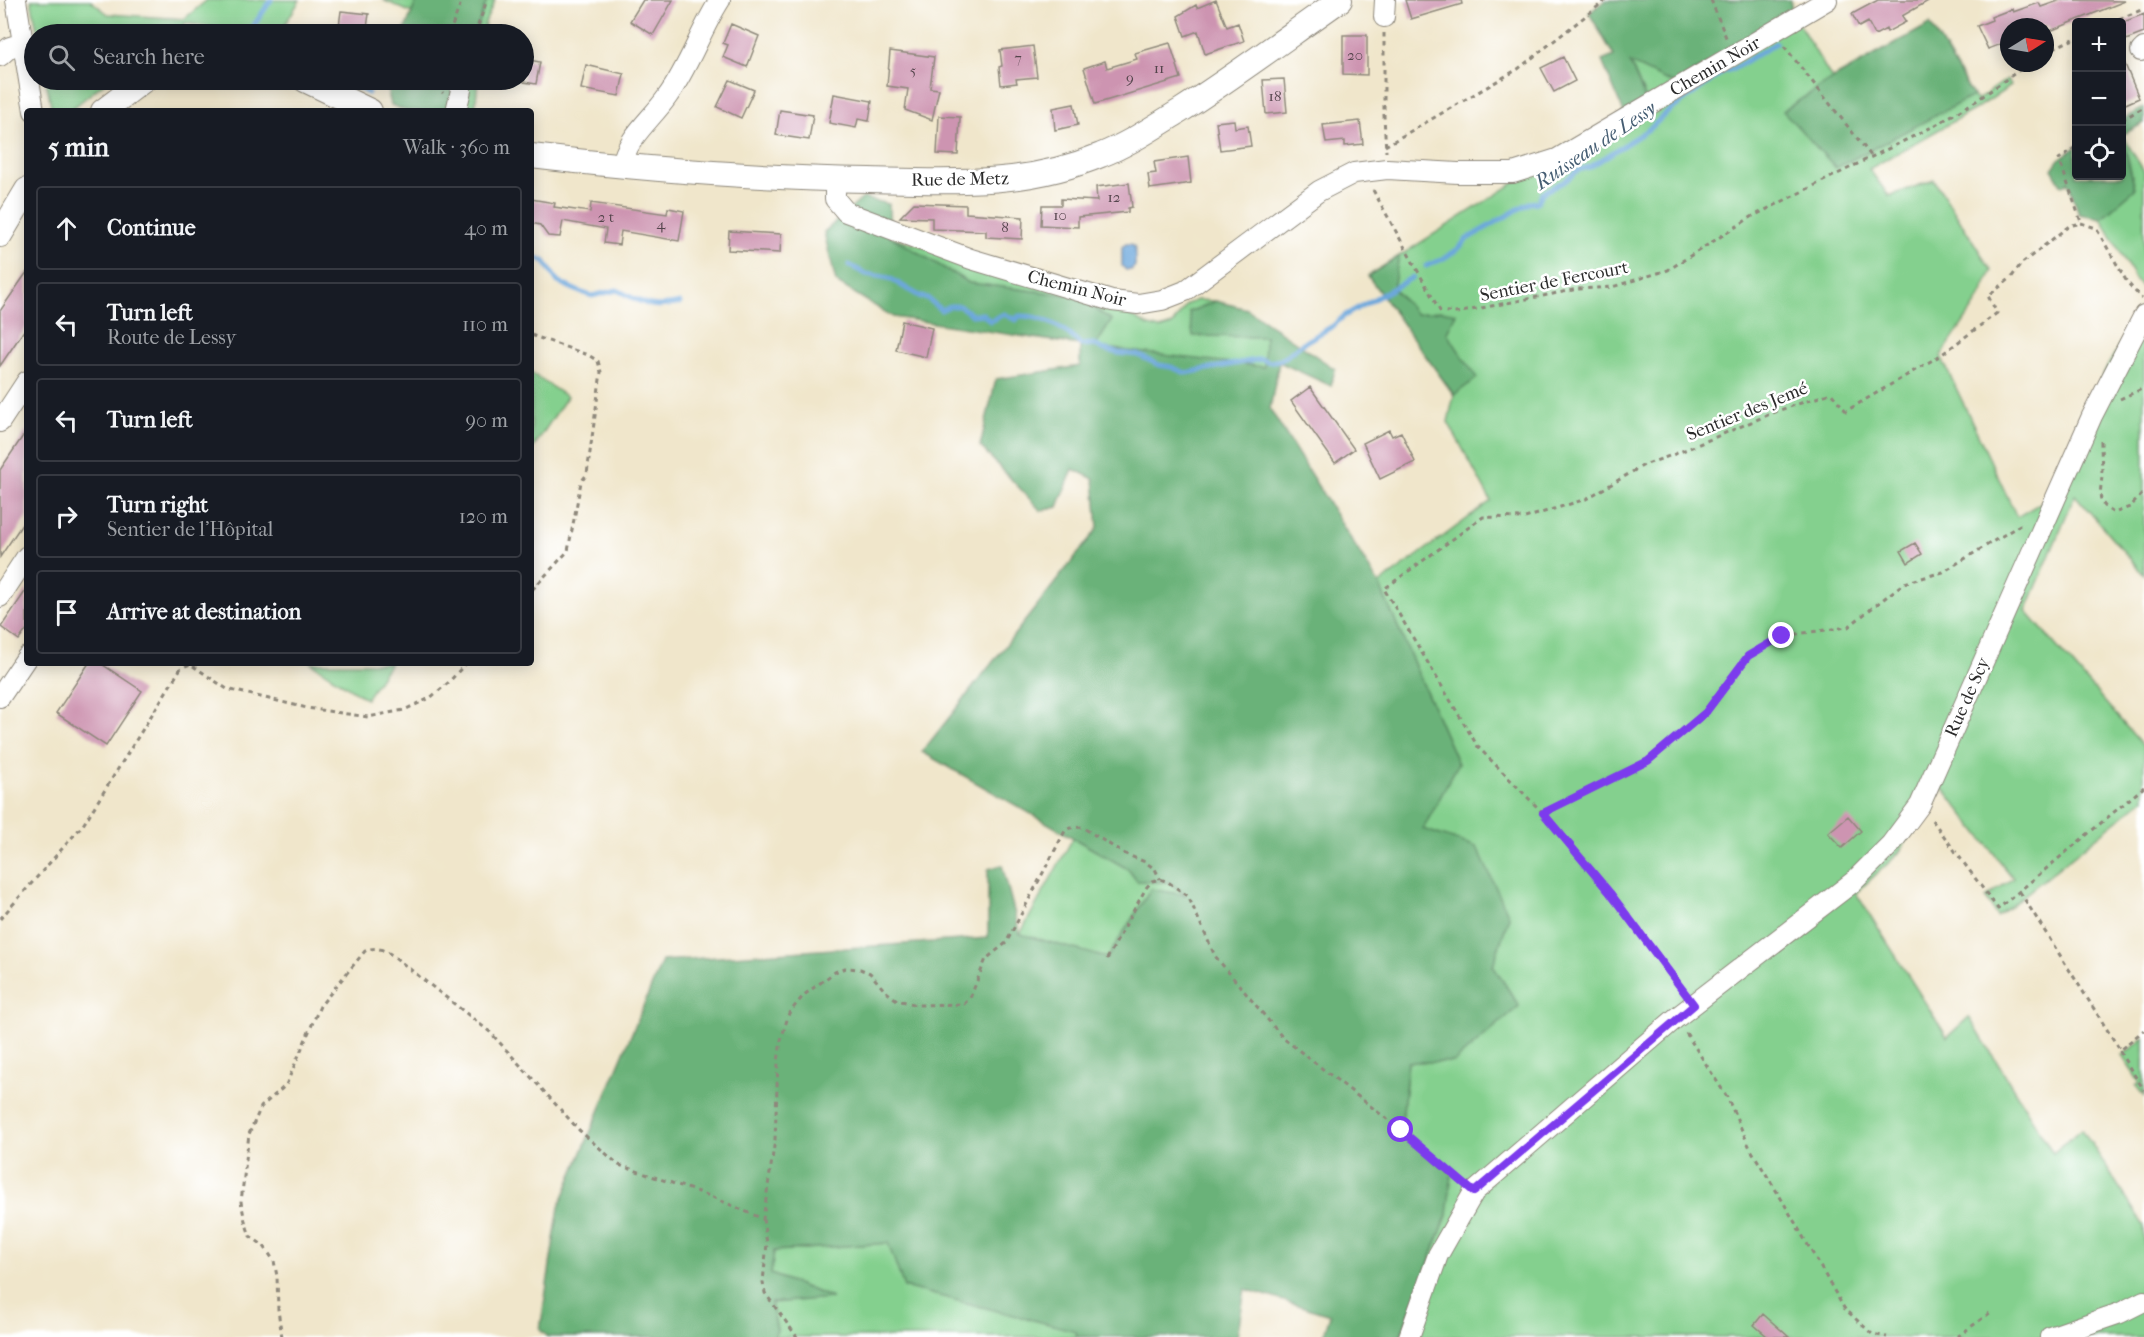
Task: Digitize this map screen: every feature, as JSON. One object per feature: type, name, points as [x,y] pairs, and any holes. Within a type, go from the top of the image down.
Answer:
[{"type":"main road","name":"Rue de Metz","points":[[534,156],[743,175],[963,183],[997,181],[1073,166],[1103,155],[1154,128],[1202,97],[1340,0]]},
{"type":"main road","points":[[107,108],[131,90]]},
{"type":"main road","points":[[326,90],[364,108]]},
{"type":"main road","points":[[0,235],[24,195]]},
{"type":"street","points":[[16,0],[24,49]]},
{"type":"street","points":[[622,165],[624,154],[632,139],[667,98],[684,71],[720,0]]},
{"type":"street","name":"Chemin Noir","points":[[835,179],[835,199],[846,212],[971,259],[1112,301],[1138,304],[1162,300],[1185,291],[1319,191],[1354,173],[1387,169],[1513,173],[1557,159],[1827,0]]},
{"type":"street","points":[[1,53],[23,43]]},
{"type":"street","points":[[31,90],[34,108]]},
{"type":"street","points":[[457,108],[461,90]]},
{"type":"street","name":"Rue de Scy","points":[[1409,1337],[1438,1255],[1474,1192],[1676,1018],[1853,882],[1891,844],[1920,805],[2092,416],[2144,315]]},
{"type":"street","points":[[0,422],[24,386]]},
{"type":"street","points":[[0,597],[24,561]]},
{"type":"street","points":[[0,697],[24,661]]},
{"type":"street","points":[[2050,1337],[2121,1313],[2144,1301]]},
{"type":"path","points":[[453,24],[462,0]]},
{"type":"path","points":[[479,24],[487,0]]},
{"type":"path","points":[[1385,146],[1518,69],[1606,0]]},
{"type":"path","points":[[1711,0],[1732,56]]},
{"type":"path","points":[[1385,8],[1384,116],[1387,169]]},
{"type":"path","points":[[2121,18],[2144,9]]},
{"type":"path","points":[[1773,32],[1872,157],[1951,116],[2016,72]]},
{"type":"path","points":[[2054,48],[2072,40]]},
{"type":"path","points":[[2126,117],[2144,107]]},
{"type":"path","points":[[2072,150],[2059,159],[2081,223],[2096,228],[2127,282],[2144,302]]},
{"type":"path","name":"Sentier de Fercourt","points":[[1364,172],[1440,311],[1456,313],[1578,289],[1612,288],[1668,270],[1752,216],[1872,157]]},
{"type":"path","name":"Sentier des Jemé","points":[[1543,813],[1478,747],[1384,588],[1483,517],[1525,518],[1586,499],[1644,465],[1780,410],[1831,393],[1846,411],[1941,356],[1997,313],[1988,296],[2011,278],[2021,264],[2069,226],[2081,223]]},
{"type":"path","points":[[534,336],[588,355],[598,362],[601,372],[587,474],[581,482],[568,551],[534,588]]},
{"type":"path","points":[[2092,416],[2100,423],[2102,475],[2099,495],[2104,507],[2114,513],[2130,507],[2144,492]]},
{"type":"path","points":[[1694,1005],[1610,893],[1543,813],[1648,761],[1706,712],[1748,656],[1782,636],[1848,627],[1904,584],[1943,572],[2020,525],[2040,530]]},
{"type":"path","points":[[0,919],[83,825],[181,668],[186,666]]},
{"type":"path","points":[[193,666],[227,689],[308,708],[368,717],[405,710],[430,698],[463,666]]},
{"type":"path","points":[[1920,805],[1998,909],[2144,787]]},
{"type":"path","points":[[797,1337],[765,1293],[763,1282],[767,1243],[763,1219],[775,1140],[778,1062],[781,1040],[789,1013],[804,995],[835,972],[845,969],[860,969],[870,973],[885,991],[897,1000],[918,1005],[963,1004],[970,998],[986,959],[1006,943],[1065,831],[1070,828],[1082,827],[1123,852],[1145,862],[1155,869],[1160,879]]},
{"type":"path","points":[[1107,958],[1146,888],[1152,881],[1160,879],[1168,882],[1188,896],[1215,956],[1283,1038],[1401,1130],[1474,1192]]},
{"type":"path","points":[[2020,892],[2144,1090]]},
{"type":"path","points":[[282,1337],[274,1261],[264,1246],[250,1236],[244,1221],[241,1202],[249,1134],[261,1107],[286,1085],[320,1006],[365,951],[373,948],[392,955],[490,1032],[579,1130],[619,1165],[710,1196],[763,1219]]},
{"type":"path","points":[[1676,1018],[1727,1097],[1750,1148],[1844,1308],[1872,1334],[1887,1337]]},
{"type":"path","points":[[2120,1050],[2144,1030]]},
{"type":"path","points":[[1957,1337],[1991,1312]]},
{"type":"green space","points":[[31,0],[90,0],[108,14],[184,19],[207,0],[300,0],[285,24],[36,24]]},
{"type":"green space","points":[[383,0],[417,0],[412,13]]},
{"type":"green space","points":[[417,0],[487,0],[479,24],[407,24]]},
{"type":"green space","points":[[487,0],[495,0],[485,24],[479,24]]},
{"type":"green space","points":[[1606,0],[1790,0],[1793,14],[1674,84],[1630,63],[1646,100],[1624,113],[1602,61],[1614,56],[1589,13]]},
{"type":"green space","points":[[1793,14],[1832,79],[1930,24],[1976,101],[2007,79],[2011,86],[1979,107],[1869,169],[1889,196],[1934,180],[1992,271],[1978,301],[1941,356],[2017,517],[2044,501],[2108,365],[2144,302],[2144,575],[2075,495],[2026,611],[2144,747],[2144,799],[1997,917],[1986,898],[2013,878],[1943,788],[1898,854],[1856,893],[1947,1037],[1969,1017],[2053,1153],[2082,1129],[2144,1226],[2144,1337],[1400,1337],[1447,1215],[1401,1130],[1408,1062],[1519,1006],[1493,966],[1509,916],[1423,829],[1458,764],[1379,584],[1491,501],[1448,422],[1454,395],[1368,276],[1646,99],[1630,62]]},
{"type":"green space","points":[[1930,24],[1973,96],[1836,168],[1783,111],[1832,79]]},
{"type":"green space","points":[[48,90],[95,90],[73,108],[51,108]]},
{"type":"green space","points":[[387,90],[461,90],[457,108],[398,108],[391,105]]},
{"type":"green space","points":[[461,90],[477,90],[475,108],[457,108]]},
{"type":"green space","points":[[2144,107],[2144,123],[2126,133],[2126,118]]},
{"type":"green space","points":[[2126,142],[2144,171],[2144,290],[2135,279],[2101,218],[2135,189],[2126,152]]},
{"type":"green space","points":[[2072,150],[2072,180],[2126,180],[2126,152],[2135,189],[2101,218],[2079,214],[2068,182],[2062,186],[2052,169],[2059,159]]},
{"type":"green space","points":[[863,198],[889,204],[890,236],[969,283],[1075,296],[1112,320],[1095,347],[1264,367],[1265,337],[1193,336],[1189,312],[1216,301],[1247,309],[1335,369],[1331,386],[1279,362],[1270,409],[1379,584],[1458,764],[1423,829],[1477,847],[1509,916],[1493,966],[1519,1006],[1454,1062],[1408,1062],[1401,1130],[1452,1173],[1447,1215],[1400,1337],[1323,1337],[1330,1315],[1245,1289],[1237,1337],[1077,1337],[1076,1331],[904,1287],[888,1243],[774,1251],[771,1274],[832,1298],[771,1303],[777,1330],[774,1337],[548,1337],[540,1330],[559,1207],[662,961],[988,938],[988,869],[1002,865],[1020,934],[1107,958],[1151,889],[1186,895],[1168,882],[1137,881],[1128,869],[922,752],[1098,528],[1094,479],[1073,469],[1058,507],[1041,511],[980,446],[996,379],[1080,366],[1080,345],[893,317],[836,282],[824,232]]},
{"type":"green space","points":[[890,236],[1114,307],[1149,326],[1160,329],[1172,325],[1187,304],[1197,300],[1216,301],[1189,312],[1265,337],[1265,368],[1094,347],[1075,296],[969,283]]},
{"type":"green space","points":[[1399,256],[1393,288],[1416,314],[1440,311],[1456,313],[1447,333],[1477,378],[1454,395],[1368,276]]},
{"type":"green space","points":[[534,375],[567,397],[534,446]]},
{"type":"green space","points":[[316,666],[388,666],[366,699]]},
{"type":"green space","points":[[1073,838],[1128,869],[1137,881],[1168,882],[1188,896],[1151,889],[1107,959],[1020,934]]},
{"type":"green space","points":[[2144,1038],[2144,1096],[2136,1086],[2140,1083],[2122,1056]]},
{"type":"green space","points":[[888,1243],[1076,1331],[1077,1337],[774,1337],[777,1330],[771,1303],[830,1297],[771,1274],[774,1251]]},
{"type":"water","points":[[1126,244],[1135,247],[1135,266],[1131,270],[1126,270],[1122,266],[1122,247]]},
{"type":"building","points":[[643,0],[673,0],[653,35],[630,21]]},
{"type":"building","points":[[1216,0],[1227,27],[1238,23],[1244,41],[1205,54],[1198,31],[1185,36],[1178,16],[1196,5],[1197,8]]},
{"type":"building","points":[[1405,0],[1461,0],[1462,4],[1411,19]]},
{"type":"building","points":[[1878,0],[1930,0],[1902,16],[1906,22],[1887,32],[1886,29],[1875,35],[1868,22],[1859,27],[1852,14]]},
{"type":"building","points":[[2061,0],[2125,1],[2082,18],[2072,18],[2072,22],[2054,29],[2054,18],[2000,18],[2000,44],[1988,49],[1977,26],[1992,20],[1991,17],[2012,9],[2013,12],[2039,3],[2041,7]]},
{"type":"building","points":[[341,11],[369,14],[368,24],[339,24]]},
{"type":"building","points":[[2144,14],[2144,33],[2126,40],[2126,21]]},
{"type":"building","points":[[731,24],[759,36],[747,67],[723,57],[728,45],[723,43]]},
{"type":"building","points":[[1343,35],[1367,35],[1367,75],[1343,74]]},
{"type":"building","points":[[1170,43],[1181,78],[1095,104],[1084,68],[1105,61],[1107,68],[1137,59],[1135,53]]},
{"type":"building","points":[[1033,46],[1037,77],[1016,79],[1017,83],[1001,85],[1000,50]]},
{"type":"building","points":[[890,51],[934,57],[930,88],[939,89],[932,120],[905,110],[908,89],[887,86]]},
{"type":"building","points":[[1563,57],[1575,81],[1554,92],[1541,68]]},
{"type":"building","points":[[534,61],[540,62],[536,84],[534,84]]},
{"type":"building","points":[[586,65],[624,74],[619,96],[581,89]]},
{"type":"building","points":[[2126,67],[2139,98],[2126,104]]},
{"type":"building","points":[[1284,79],[1287,112],[1266,114],[1263,80]]},
{"type":"building","points":[[730,80],[754,90],[741,118],[717,107]]},
{"type":"building","points":[[834,94],[872,101],[869,121],[858,119],[856,128],[829,123]]},
{"type":"building","points":[[1074,104],[1078,125],[1055,130],[1053,108]]},
{"type":"building","points":[[780,110],[813,115],[809,140],[776,135]]},
{"type":"building","points":[[939,116],[960,117],[958,155],[937,154]]},
{"type":"building","points":[[1234,120],[1235,128],[1248,126],[1251,146],[1220,150],[1216,122]]},
{"type":"building","points":[[1360,121],[1363,144],[1345,146],[1345,141],[1326,143],[1323,125]]},
{"type":"building","points":[[1188,157],[1191,183],[1150,189],[1148,174],[1156,173],[1154,162]]},
{"type":"building","points":[[1129,183],[1132,207],[1128,208],[1128,212],[1078,217],[1078,227],[1041,225],[1042,205],[1061,205],[1061,199],[1097,201],[1096,187]]},
{"type":"building","points":[[534,200],[555,203],[554,207],[590,212],[591,203],[667,214],[668,208],[684,211],[679,241],[621,231],[619,245],[604,243],[606,229],[563,221],[560,237],[548,236],[540,225],[534,224]]},
{"type":"building","points":[[914,203],[966,205],[966,213],[1023,217],[1022,239],[986,237],[986,231],[932,229],[932,218],[900,217]]},
{"type":"building","points":[[729,231],[781,234],[780,253],[728,250]]},
{"type":"building","points":[[24,276],[24,330],[0,366],[0,311]]},
{"type":"building","points":[[902,321],[932,328],[926,357],[896,350]]},
{"type":"building","points":[[1310,387],[1354,449],[1335,463],[1291,401]]},
{"type":"building","points":[[1389,430],[1392,436],[1401,432],[1415,462],[1380,479],[1363,443]]},
{"type":"building","points":[[24,434],[24,521],[0,557],[0,470]]},
{"type":"building","points":[[1915,543],[1922,554],[1908,563],[1901,551]]},
{"type":"building","points":[[24,593],[24,633],[19,640],[1,627]]},
{"type":"building","points":[[87,666],[104,666],[142,691],[106,746],[56,713]]},
{"type":"building","points":[[1848,816],[1861,831],[1842,848],[1828,833]]},
{"type":"building","points":[[1763,1314],[1789,1337],[1768,1337],[1754,1325]]},
{"type":"waterway","points":[[255,24],[271,0]]},
{"type":"waterway","name":"Ruisseau de Lessy","points":[[1426,266],[1445,258],[1467,239],[1529,203],[1538,202],[1542,193],[1565,181],[1578,170],[1590,167],[1652,127],[1663,116],[1724,71],[1733,69],[1776,43]]},
{"type":"waterway","name":"Ruisseau de Lessy","points":[[363,90],[368,93]]},
{"type":"waterway","name":"Ruisseau de Lessy","points":[[534,256],[544,261],[558,282],[592,296],[617,290],[647,304],[660,306],[680,303]]},
{"type":"waterway","name":"Ruisseau de Lessy","points":[[849,265],[866,274],[889,278],[921,297],[927,298],[941,310],[950,306],[960,306],[972,315],[983,314],[990,321],[1004,314],[1016,320],[1019,316],[1037,318],[1053,324],[1081,345],[1094,344],[1102,349],[1138,355],[1159,365],[1186,373],[1261,359],[1270,362],[1281,360],[1303,343],[1333,326],[1344,316],[1413,277]]},
{"type":"route","points":[[1401,1130],[1474,1192],[1694,1005],[1610,893],[1543,813],[1648,761],[1706,712],[1748,656],[1782,636]]}]
